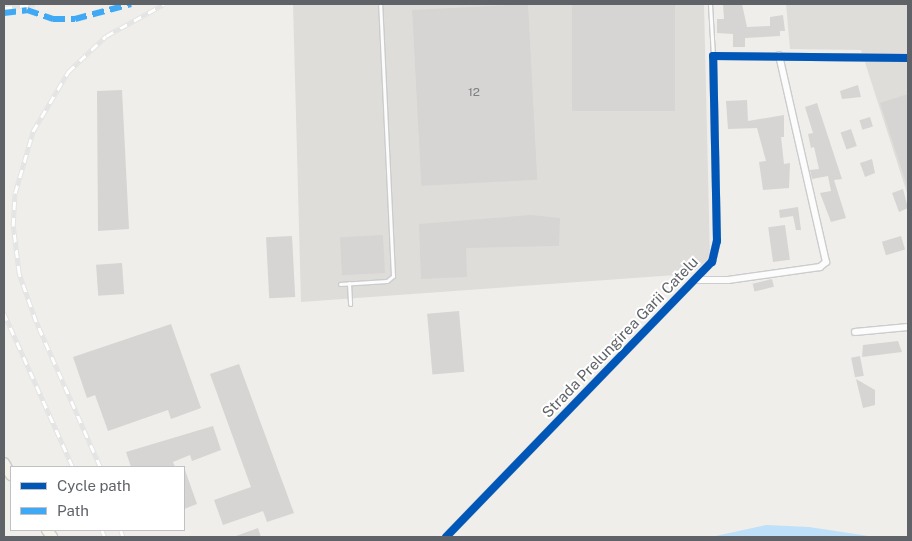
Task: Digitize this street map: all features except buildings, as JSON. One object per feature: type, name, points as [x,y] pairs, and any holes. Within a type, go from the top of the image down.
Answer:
[{"type":"street","points":[[713,56],[779,55],[908,58]]},
{"type":"street","points":[[698,280],[728,280],[802,270],[820,267],[826,262],[779,55]]},
{"type":"street","name":"Strada Prelungirea Garii Catelu","points":[[446,537],[698,280],[712,262],[716,241],[713,56]]},
{"type":"street","points":[[855,332],[908,327]]},
{"type":"lane","points":[[340,284],[388,281],[393,276],[380,4]]},
{"type":"lane","points":[[710,4],[713,56]]},
{"type":"lane","points":[[349,283],[350,304]]},
{"type":"shaded area","points":[[293,4],[704,4],[710,258],[690,274],[301,302]]},
{"type":"shaded area","points":[[786,4],[908,4],[908,196],[861,50],[790,49]]},
{"type":"water","points":[[766,525],[809,527],[875,537],[711,537]]},
{"type":"railway","points":[[4,8],[35,4]]},
{"type":"railway","points":[[100,466],[36,322],[19,274],[13,226],[15,193],[33,131],[68,72],[106,36],[164,4]]},
{"type":"railway","points":[[4,313],[73,466]]},
{"type":"railway","points":[[102,531],[105,537]]},
{"type":"railway","points":[[121,531],[123,537]]},
{"type":"marked path","points":[[4,13],[27,10],[53,19],[75,19],[131,4]]},
{"type":"cycle path","points":[[446,537],[712,262],[717,241],[713,56],[908,58]]}]
